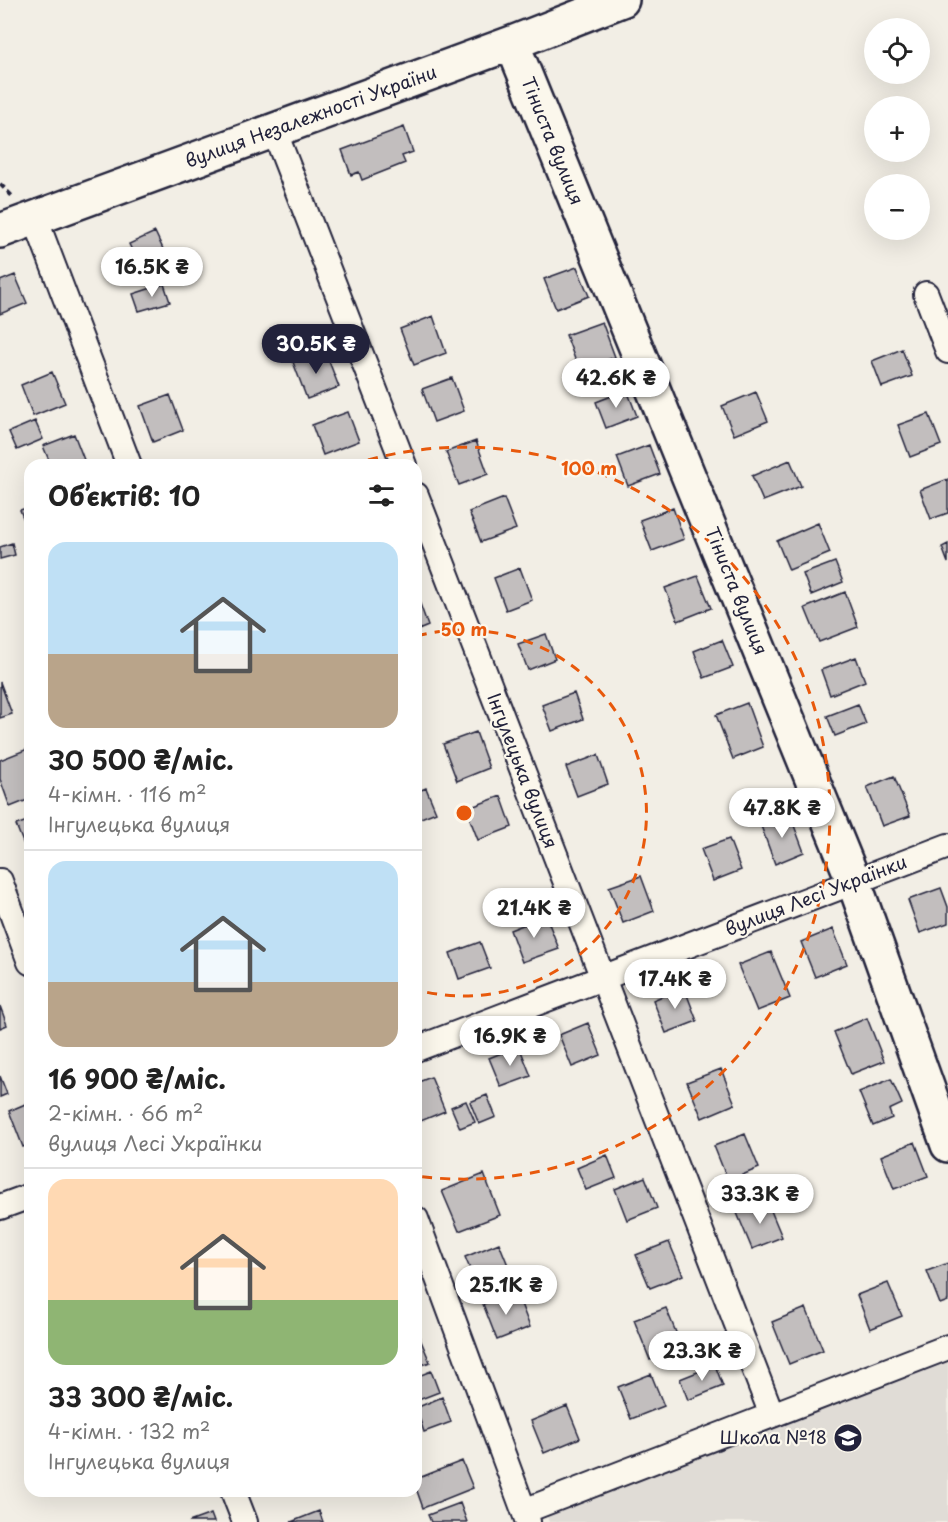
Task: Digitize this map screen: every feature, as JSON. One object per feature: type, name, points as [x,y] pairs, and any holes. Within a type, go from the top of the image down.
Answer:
[{"type":"street","name":"вулиця Незалежності України","points":[[0,231],[512,43],[622,0]]},
{"type":"street","name":"Тіниста вулиця","points":[[512,43],[854,882],[948,1145]]},
{"type":"street","points":[[274,130],[402,459]]},
{"type":"street","points":[[35,218],[127,459]]},
{"type":"street","points":[[926,294],[948,351]]},
{"type":"street","name":"Інгулецька вулиця","points":[[422,510],[772,1415]]},
{"type":"street","name":"вулиця Лесі Українки","points":[[422,1047],[948,846]]},
{"type":"street","points":[[0,881],[24,946]]},
{"type":"street","points":[[0,1207],[24,1198]]},
{"type":"street","points":[[422,1235],[526,1516],[772,1415],[948,1347]]},
{"type":"street","points":[[235,1497],[245,1522]]},
{"type":"shaded area","name":"Школа №18","points":[[948,1362],[948,1522],[549,1522],[546,1514]]},
{"type":"building","points":[[404,127],[413,152],[402,156],[405,163],[362,180],[359,172],[351,175],[342,150]]},
{"type":"building","points":[[155,232],[163,249],[137,261],[129,244]]},
{"type":"building","points":[[577,267],[589,296],[556,309],[544,279]]},
{"type":"building","points":[[15,275],[27,303],[0,314],[0,281]]},
{"type":"building","points":[[164,284],[170,302],[139,311],[133,294]]},
{"type":"building","points":[[433,316],[446,353],[414,365],[400,329]]},
{"type":"building","points":[[602,322],[615,357],[579,370],[566,335]]},
{"type":"building","points":[[902,349],[912,376],[882,387],[872,361]]},
{"type":"building","points":[[325,351],[339,387],[307,399],[293,362]]},
{"type":"building","points":[[52,372],[65,403],[33,416],[21,385]]},
{"type":"building","points":[[452,378],[464,411],[434,422],[422,389]]},
{"type":"building","points":[[627,390],[637,416],[606,428],[596,402]]},
{"type":"building","points":[[756,392],[768,421],[734,435],[722,406]]},
{"type":"building","points":[[170,395],[183,430],[153,442],[140,406]]},
{"type":"building","points":[[348,412],[359,441],[323,455],[312,425]]},
{"type":"building","points":[[929,414],[941,445],[910,457],[898,425]]},
{"type":"building","points":[[35,421],[43,439],[17,450],[9,432]]},
{"type":"building","points":[[74,434],[84,459],[48,459],[43,446]]},
{"type":"building","points":[[476,441],[488,474],[459,485],[446,452]]},
{"type":"building","points":[[649,445],[660,474],[628,486],[617,457]]},
{"type":"building","points":[[790,460],[801,486],[763,501],[752,476]]},
{"type":"building","points":[[948,479],[948,513],[931,519],[920,490]]},
{"type":"building","points":[[504,498],[516,529],[481,542],[469,512]]},
{"type":"building","points":[[673,508],[684,539],[652,551],[640,520]]},
{"type":"building","points":[[818,523],[830,553],[789,570],[777,541]]},
{"type":"building","points":[[12,543],[15,555],[0,559],[0,547]]},
{"type":"building","points":[[948,544],[948,563],[942,547]]},
{"type":"building","points":[[835,562],[843,582],[811,595],[803,574]]},
{"type":"building","points":[[520,568],[532,600],[506,610],[494,578]]},
{"type":"building","points":[[698,576],[711,608],[678,621],[665,588]]},
{"type":"building","points":[[845,592],[858,627],[819,642],[805,608]]},
{"type":"building","points":[[422,609],[428,626],[422,628]]},
{"type":"building","points":[[546,634],[555,659],[528,670],[518,644]]},
{"type":"building","points":[[722,640],[733,667],[704,678],[694,651]]},
{"type":"building","points":[[856,657],[865,681],[830,695],[821,670]]},
{"type":"building","points":[[0,682],[12,714],[0,718]]},
{"type":"building","points":[[574,693],[583,719],[552,731],[542,705]]},
{"type":"building","points":[[747,703],[763,747],[733,759],[716,715]]},
{"type":"building","points":[[858,704],[866,724],[835,736],[827,716]]},
{"type":"building","points":[[476,732],[489,768],[457,781],[443,744]]},
{"type":"building","points":[[24,750],[24,801],[10,807],[0,779],[0,760]]},
{"type":"building","points":[[598,755],[608,784],[577,796],[566,767]]},
{"type":"building","points":[[894,776],[910,816],[882,826],[867,787]]},
{"type":"building","points":[[426,788],[436,812],[422,818],[422,790]]},
{"type":"building","points":[[501,796],[512,827],[478,840],[466,809]]},
{"type":"building","points":[[790,815],[804,852],[775,864],[761,826]]},
{"type":"building","points":[[24,822],[24,845],[16,825]]},
{"type":"building","points":[[729,839],[741,870],[713,881],[701,849]]},
{"type":"building","points":[[641,876],[654,911],[623,923],[609,887]]},
{"type":"building","points":[[941,888],[948,907],[948,923],[920,933],[908,900]]},
{"type":"building","points":[[546,916],[559,949],[522,962],[510,930]]},
{"type":"building","points":[[833,929],[847,964],[815,977],[801,942]]},
{"type":"building","points":[[480,942],[490,968],[459,979],[450,953]]},
{"type":"building","points":[[771,952],[790,998],[757,1011],[738,965]]},
{"type":"building","points":[[684,987],[697,1021],[666,1033],[653,1000]]},
{"type":"building","points":[[0,1006],[7,1025],[0,1028]]},
{"type":"building","points":[[867,1018],[884,1061],[851,1074],[834,1032]]},
{"type":"building","points":[[588,1023],[601,1055],[572,1067],[559,1035]]},
{"type":"building","points":[[519,1046],[531,1076],[501,1087],[489,1058]]},
{"type":"building","points":[[721,1069],[735,1104],[702,1118],[687,1082]]},
{"type":"building","points":[[0,1076],[7,1094],[0,1097]]},
{"type":"building","points":[[431,1077],[445,1111],[422,1121],[422,1081]]},
{"type":"building","points":[[891,1079],[902,1104],[889,1110],[892,1118],[873,1126],[859,1092]]},
{"type":"building","points":[[487,1095],[496,1117],[479,1124],[470,1102]]},
{"type":"building","points":[[466,1101],[475,1122],[460,1128],[451,1107]]},
{"type":"building","points":[[24,1105],[23,1147],[9,1111]]},
{"type":"building","points":[[745,1134],[759,1168],[728,1181],[714,1146]]},
{"type":"building","points":[[915,1142],[928,1176],[894,1189],[881,1156]]},
{"type":"building","points":[[607,1155],[616,1178],[586,1190],[577,1168]]},
{"type":"building","points":[[484,1174],[500,1215],[459,1231],[442,1191]]},
{"type":"building","points":[[645,1177],[657,1208],[627,1220],[615,1189]]},
{"type":"building","points":[[767,1201],[782,1237],[752,1249],[737,1213]]},
{"type":"building","points":[[669,1242],[683,1275],[650,1288],[636,1255]]},
{"type":"building","points":[[499,1243],[512,1275],[478,1288],[465,1257]]},
{"type":"building","points":[[948,1263],[948,1301],[940,1304],[927,1271]]},
{"type":"building","points":[[888,1283],[902,1316],[870,1329],[857,1295]]},
{"type":"building","points":[[516,1291],[530,1327],[497,1340],[483,1304]]},
{"type":"building","points":[[666,1308],[682,1347],[650,1360],[634,1320]]},
{"type":"building","points":[[806,1308],[823,1350],[789,1364],[772,1322]]},
{"type":"building","points":[[422,1343],[430,1362],[422,1365]]},
{"type":"building","points":[[715,1365],[723,1386],[688,1400],[680,1379]]},
{"type":"building","points":[[431,1371],[439,1392],[422,1399],[422,1375]]},
{"type":"building","points":[[651,1374],[664,1406],[631,1419],[618,1387]]},
{"type":"building","points":[[442,1397],[451,1422],[424,1432],[422,1405]]},
{"type":"building","points":[[567,1406],[580,1438],[544,1453],[531,1421]]},
{"type":"building","points":[[462,1461],[473,1488],[423,1508],[419,1497],[422,1497],[422,1477]]},
{"type":"building","points":[[460,1503],[467,1522],[431,1522],[428,1515]]},
{"type":"building","points":[[319,1511],[323,1522],[291,1522]]},
{"type":"building","points":[[211,1514],[214,1522],[189,1522]]},
{"type":"place","name":"Школа №18","points":[[848,1438]]}]
